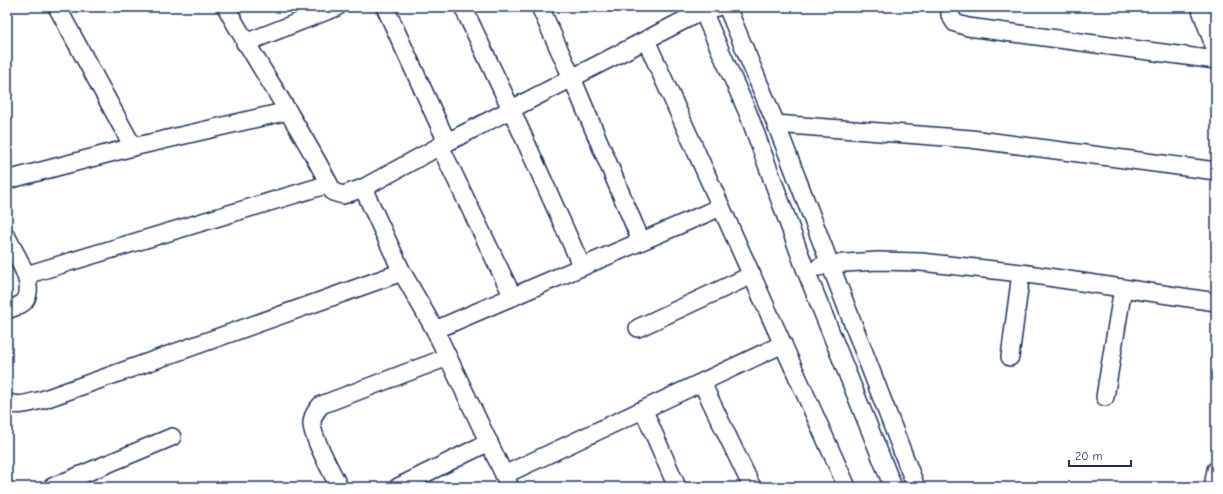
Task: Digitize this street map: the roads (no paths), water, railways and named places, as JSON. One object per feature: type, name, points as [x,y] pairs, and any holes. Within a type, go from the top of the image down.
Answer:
[{"type":"street","points":[[57,7],[133,147]]},
{"type":"street","points":[[226,7],[245,43],[288,111],[333,192],[343,196],[363,188],[444,144],[707,8],[888,485]]},
{"type":"street","points":[[245,43],[337,7]]},
{"type":"street","points":[[385,7],[444,144],[513,297]]},
{"type":"street","points":[[463,7],[582,267]]},
{"type":"street","points":[[540,7],[572,78],[641,241]]},
{"type":"street","points":[[727,7],[776,124],[916,487]]},
{"type":"street","points":[[950,7],[950,16],[955,23],[968,27],[1216,60]]},
{"type":"street","points":[[1200,7],[1216,51]]},
{"type":"street","points":[[646,40],[847,487]]},
{"type":"street","points":[[7,180],[133,147],[288,111]]},
{"type":"street","points":[[776,124],[971,139],[1216,171]]},
{"type":"street","points":[[26,275],[329,184]]},
{"type":"street","points":[[363,188],[402,272],[435,330],[507,481],[644,411],[783,344]]},
{"type":"street","points":[[435,330],[721,207]]},
{"type":"street","points":[[7,310],[23,303],[27,296],[28,290],[26,275],[8,241]]},
{"type":"street","points":[[806,270],[829,264],[878,261],[921,262],[1021,273],[1216,302]]},
{"type":"street","points":[[7,402],[20,405],[42,400],[402,272]]},
{"type":"street","points":[[1010,357],[1021,273]]},
{"type":"street","points":[[638,328],[752,275]]},
{"type":"street","points":[[1105,397],[1123,288]]},
{"type":"street","points":[[339,487],[315,438],[312,425],[313,414],[321,405],[448,357]]},
{"type":"street","points":[[702,383],[752,487]]},
{"type":"street","points":[[644,411],[677,487]]},
{"type":"street","points":[[52,487],[172,437]]},
{"type":"street","points":[[398,487],[489,442]]}]
